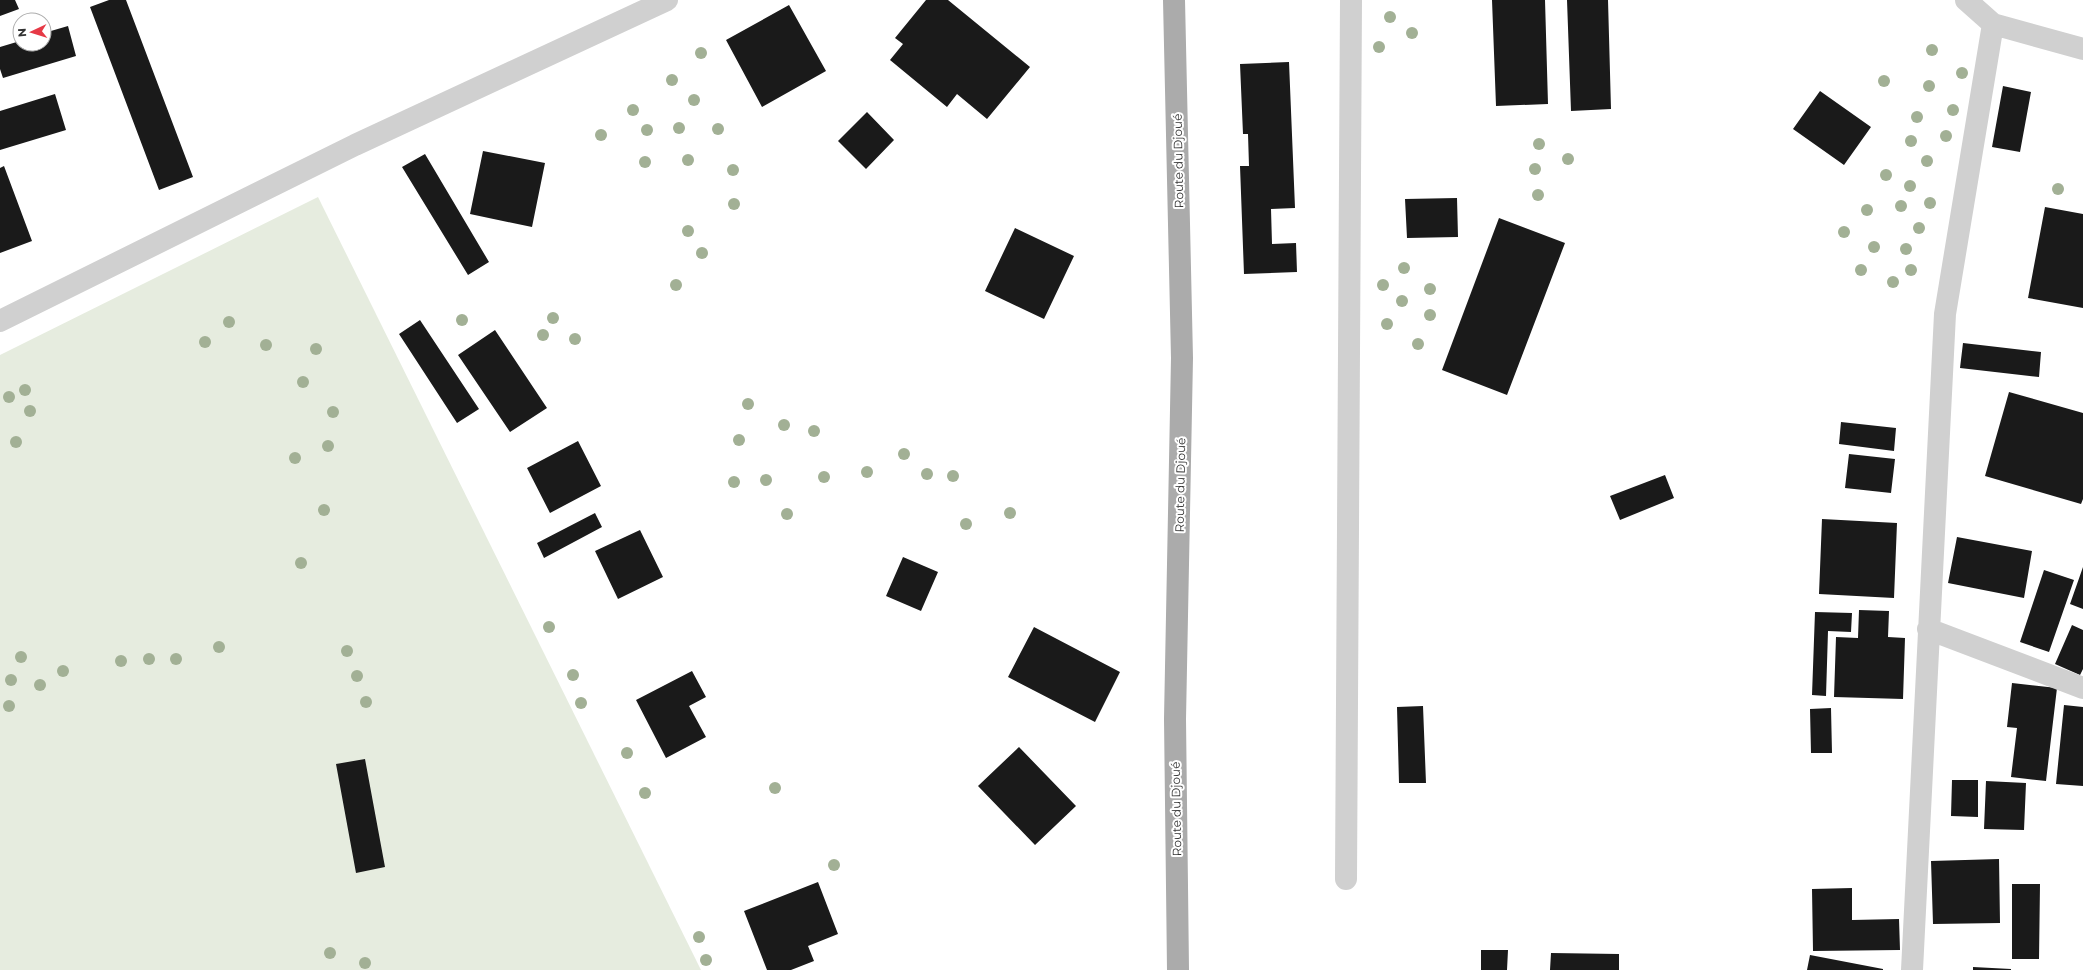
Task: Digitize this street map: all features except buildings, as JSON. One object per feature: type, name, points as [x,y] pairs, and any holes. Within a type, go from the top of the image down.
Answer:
[{"type":"main road","name":"Route du Djoué","points":[[1174,0],[1182,358],[1175,719],[1178,970]]},
{"type":"street","points":[[0,321],[355,145],[667,0]]},
{"type":"street","points":[[1346,879],[1351,0]]},
{"type":"street","points":[[1966,0],[1993,24],[2083,49]]},
{"type":"street","points":[[1912,970],[1945,314],[1993,24]]},
{"type":"street","points":[[1928,629],[2083,688]]},
{"type":"shaded area","points":[[318,197],[701,970],[0,970],[0,355]]}]
